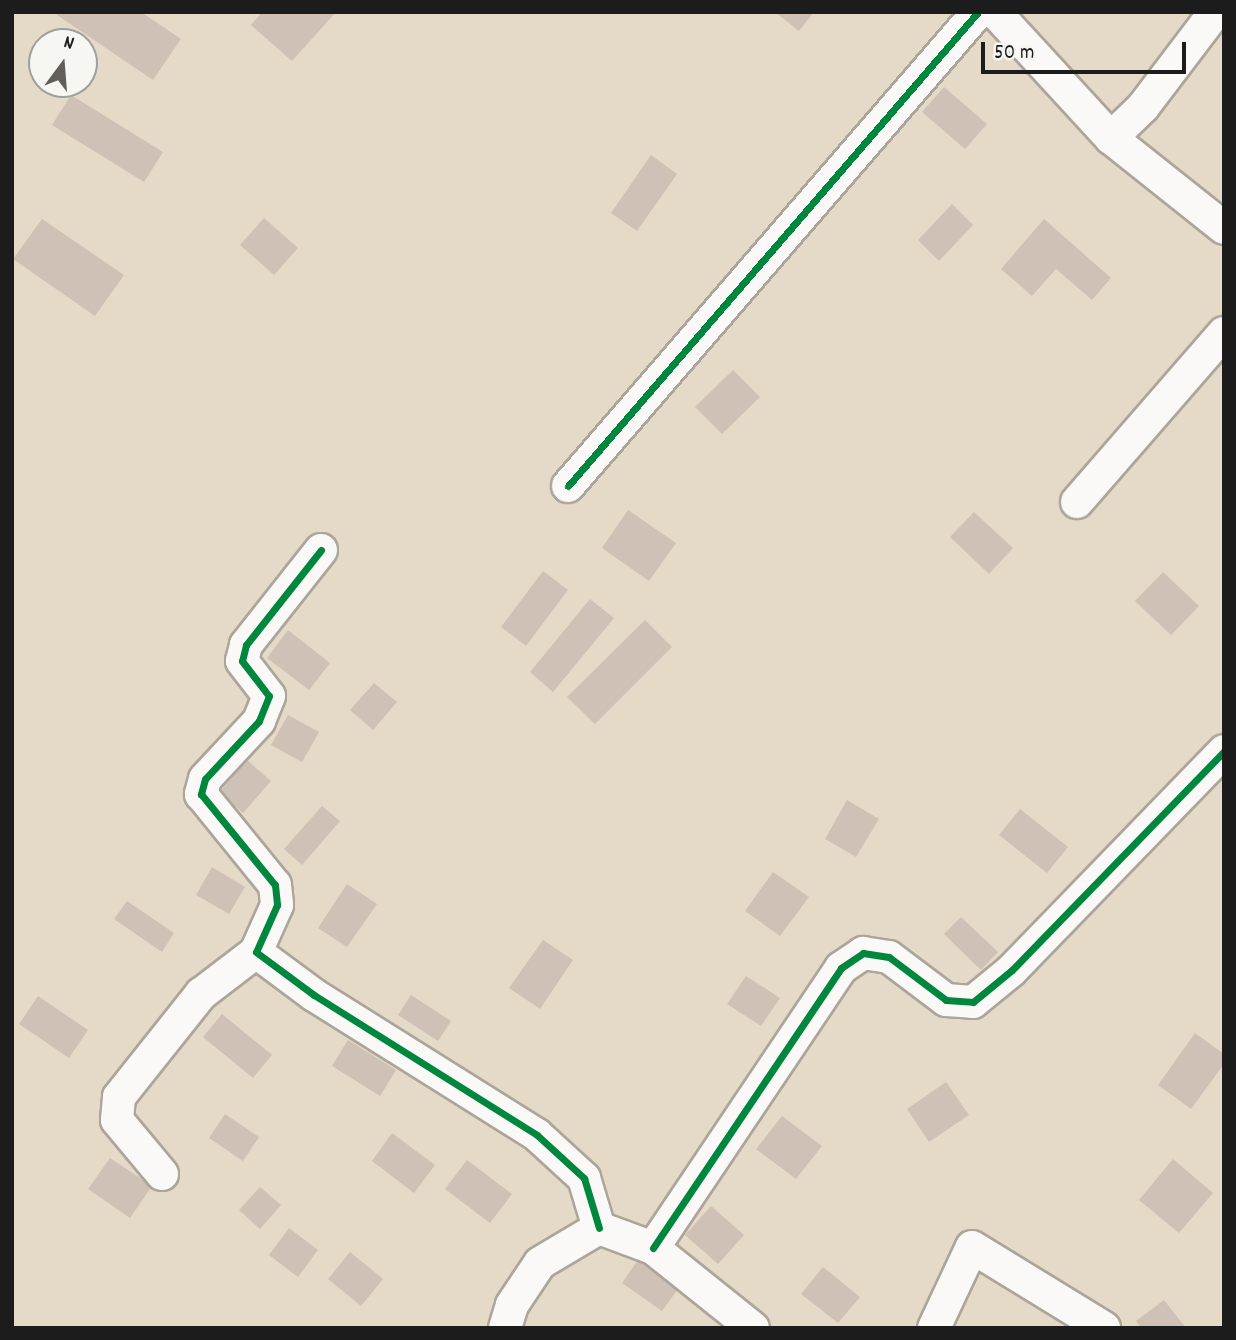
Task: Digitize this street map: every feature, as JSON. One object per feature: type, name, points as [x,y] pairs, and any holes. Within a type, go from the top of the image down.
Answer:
[{"type":"street","points":[[568,486],[978,12]]},
{"type":"street","points":[[995,12],[1111,138],[1224,228]]},
{"type":"street","points":[[1111,138],[1143,107],[1215,12]]},
{"type":"street","points":[[1077,502],[1224,333]]},
{"type":"street","points":[[162,1174],[117,1121],[119,1097],[201,994],[256,952],[277,905],[275,885],[201,794],[205,779],[260,721],[269,696],[242,661],[246,645],[321,550]]},
{"type":"street","points":[[653,1248],[841,968],[863,953],[889,957],[946,1000],[973,1002],[1012,970],[1224,751]]},
{"type":"street","points":[[256,952],[314,995],[537,1135],[584,1178],[599,1228]]},
{"type":"street","points":[[599,1228],[653,1248],[752,1328]]},
{"type":"street","points":[[505,1328],[512,1305],[540,1263],[599,1228]]},
{"type":"street","points":[[934,1328],[972,1247],[1104,1328]]},
{"type":"building","points":[[58,12],[141,12],[181,39],[153,80],[98,43],[98,28],[76,28],[57,15]]},
{"type":"building","points":[[262,12],[336,12],[292,61],[251,25]]},
{"type":"building","points":[[775,12],[814,12],[799,31]]},
{"type":"building","points":[[944,87],[987,124],[965,149],[922,112]]},
{"type":"building","points":[[69,98],[76,98],[163,152],[144,182],[52,125]]},
{"type":"building","points":[[651,155],[677,174],[637,231],[611,213]]},
{"type":"building","points":[[952,204],[973,225],[939,261],[918,240]]},
{"type":"building","points":[[264,218],[298,248],[274,275],[240,245]]},
{"type":"building","points":[[42,219],[124,275],[95,316],[13,259]]},
{"type":"building","points":[[1044,219],[1111,278],[1092,300],[1056,269],[1032,296],[1001,269]]},
{"type":"building","points":[[733,370],[760,397],[722,434],[695,407]]},
{"type":"building","points":[[628,510],[676,543],[649,581],[602,548]]},
{"type":"building","points":[[974,512],[1013,548],[989,574],[950,537]]},
{"type":"building","points":[[543,571],[568,590],[526,646],[501,627]]},
{"type":"building","points":[[1163,572],[1199,606],[1171,635],[1135,601]]},
{"type":"building","points":[[590,599],[614,618],[553,692],[530,672]]},
{"type":"building","points":[[645,620],[672,647],[595,724],[567,697]]},
{"type":"building","points":[[288,630],[330,663],[309,690],[267,658]]},
{"type":"building","points":[[374,683],[397,702],[373,730],[350,710]]},
{"type":"building","points":[[288,715],[319,732],[302,762],[271,745]]},
{"type":"building","points":[[247,760],[271,781],[243,813],[219,793]]},
{"type":"building","points":[[847,800],[879,819],[856,857],[825,839]]},
{"type":"building","points":[[322,806],[340,821],[302,865],[284,849]]},
{"type":"building","points":[[1020,809],[1068,847],[1047,873],[999,835]]},
{"type":"building","points":[[212,867],[245,887],[229,914],[196,895]]},
{"type":"building","points":[[773,872],[809,897],[780,936],[745,911]]},
{"type":"building","points":[[347,884],[377,904],[347,947],[318,928]]},
{"type":"building","points":[[127,901],[174,933],[162,952],[114,919]]},
{"type":"building","points":[[961,917],[998,952],[981,970],[944,934]]},
{"type":"building","points":[[543,940],[573,960],[540,1009],[509,988]]},
{"type":"building","points":[[746,976],[780,998],[761,1026],[727,1004]]},
{"type":"building","points":[[411,995],[451,1021],[438,1041],[398,1015]]},
{"type":"building","points":[[38,996],[88,1030],[69,1058],[19,1024]]},
{"type":"building","points":[[222,1014],[272,1055],[253,1078],[203,1037]]},
{"type":"building","points":[[1195,1033],[1224,1054],[1224,1064],[1191,1109],[1158,1085]]},
{"type":"building","points":[[348,1040],[396,1070],[380,1096],[332,1066]]},
{"type":"building","points":[[946,1082],[969,1115],[929,1142],[907,1109]]},
{"type":"building","points":[[225,1114],[259,1137],[243,1161],[209,1138]]},
{"type":"building","points":[[782,1116],[822,1146],[796,1179],[756,1149]]},
{"type":"building","points":[[392,1133],[435,1165],[414,1193],[372,1161]]},
{"type":"building","points":[[110,1158],[152,1186],[130,1218],[88,1189]]},
{"type":"building","points":[[1173,1159],[1213,1193],[1179,1233],[1139,1200]]},
{"type":"building","points":[[467,1160],[512,1194],[490,1223],[445,1189]]},
{"type":"building","points":[[260,1187],[281,1205],[260,1229],[239,1210]]},
{"type":"building","points":[[711,1206],[744,1235],[718,1264],[685,1235]]},
{"type":"building","points":[[289,1228],[318,1250],[298,1277],[269,1255]]},
{"type":"building","points":[[350,1252],[383,1279],[361,1306],[328,1279]]},
{"type":"building","points":[[640,1257],[681,1285],[662,1311],[622,1283]]},
{"type":"building","points":[[823,1267],[860,1297],[838,1323],[801,1294]]},
{"type":"building","points":[[1164,1300],[1186,1328],[1141,1328],[1136,1321]]},
{"type":"cycle path","points":[[568,486],[978,12]]},
{"type":"cycle path","points":[[321,550],[246,645],[242,661],[269,696],[259,721],[205,779],[201,794],[275,885],[277,905],[256,952],[314,995],[537,1135],[584,1178],[599,1228]]},
{"type":"cycle path","points":[[653,1248],[841,968],[863,953],[889,957],[946,1000],[973,1002],[1012,970],[1224,751]]}]
